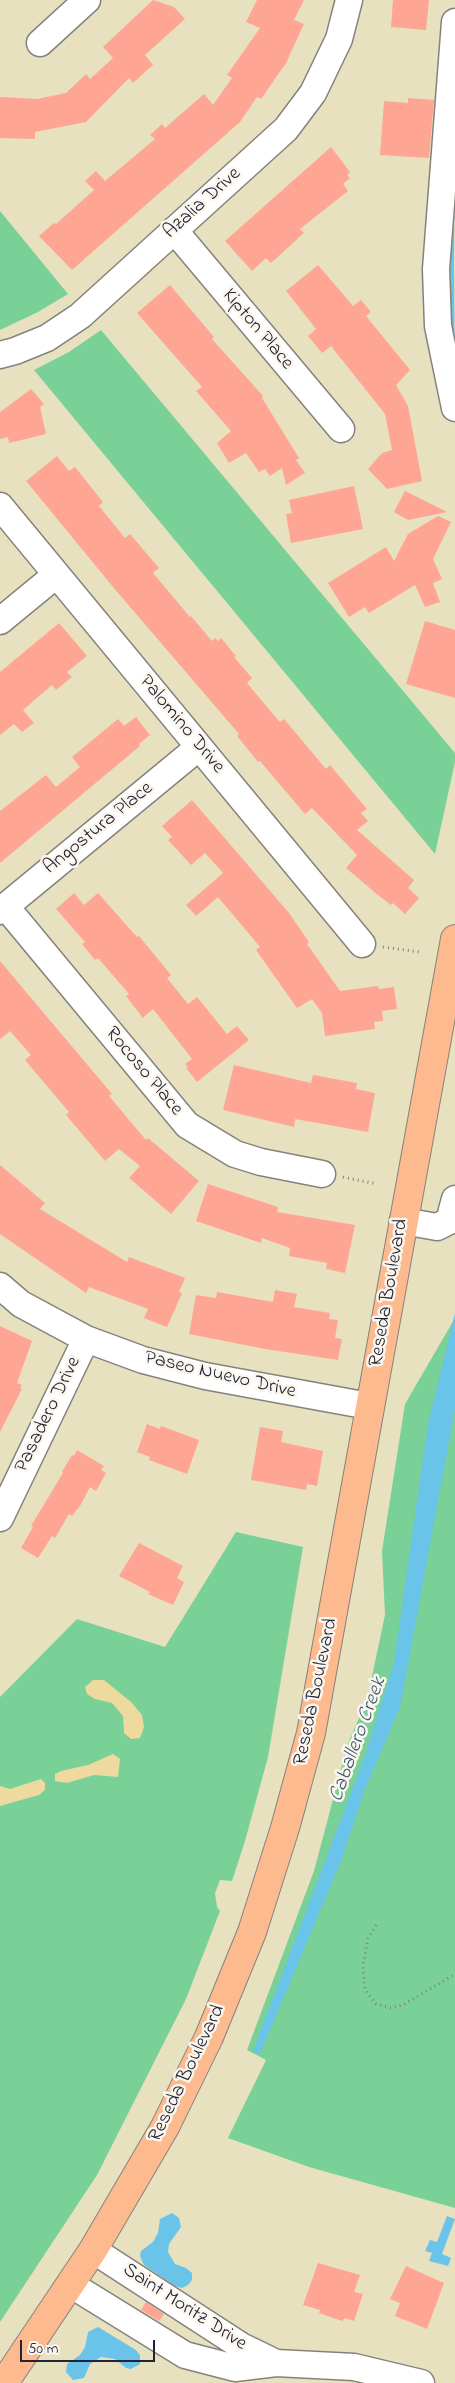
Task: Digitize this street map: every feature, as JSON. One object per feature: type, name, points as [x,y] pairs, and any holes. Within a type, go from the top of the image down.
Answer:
[{"type":"main road","name":"Reseda Boulevard","points":[[4,2383],[93,2250],[165,2127],[209,2037],[252,1932],[285,1828],[311,1733],[455,939]]},
{"type":"street","points":[[40,44],[87,0]]},
{"type":"street","name":"Azalia Drive","points":[[0,355],[47,338],[80,316],[286,129],[308,100],[339,39],[349,0]]},
{"type":"street","points":[[455,22],[436,269],[438,326],[455,408]]},
{"type":"street","name":"Kipton Place","points":[[174,230],[341,430]]},
{"type":"street","name":"Palomino Drive","points":[[0,506],[362,944]]},
{"type":"street","points":[[0,621],[56,574]]},
{"type":"street","name":"Angostura Place","points":[[3,909],[199,747]]},
{"type":"street","name":"Rocoso Place","points":[[3,909],[188,1125],[235,1154],[261,1162],[322,1174]]},
{"type":"street","points":[[403,1221],[437,1227],[449,1222],[455,1200]]},
{"type":"street","name":"Paseo Nuevo Drive","points":[[0,1286],[21,1304],[86,1339],[143,1360],[205,1376],[369,1406]]},
{"type":"street","name":"Pasadero Drive","points":[[0,1518],[86,1339]]},
{"type":"street","name":"Saint Moritz Drive","points":[[93,2250],[241,2346],[276,2363]]},
{"type":"street","name":"Saint Moritz Drive","points":[[70,2284],[186,2355],[235,2368],[276,2363],[354,2368],[421,2383]]},
{"type":"street","points":[[166,2343],[185,2311]]},
{"type":"path","points":[[362,944],[420,952]]},
{"type":"path","points":[[322,1174],[377,1184]]},
{"type":"path","points":[[376,1925],[368,1938],[363,1967],[365,1990],[376,2004],[391,2008],[403,2005],[455,1974]]},
{"type":"green space","points":[[0,211],[68,294],[38,312],[0,330]]},
{"type":"green space","points":[[101,330],[455,753],[455,762],[435,854],[34,370],[69,352]]},
{"type":"green space","points":[[455,1318],[455,2208],[309,2167],[228,2138],[266,2060],[247,2050],[314,1871],[348,1743],[367,1700],[385,1615],[382,1551],[405,1404]]},
{"type":"green space","points":[[236,1532],[303,1547],[268,1757],[245,1841],[232,1881],[220,1880],[215,1893],[217,1907],[220,1911],[186,1999],[97,2175],[0,2322],[0,1697],[77,1619],[165,1647]]},
{"type":"sand","points":[[93,1680],[104,1680],[131,1702],[142,1715],[144,1727],[140,1738],[131,1739],[124,1733],[123,1716],[112,1703],[95,1699],[87,1694],[85,1687]]},
{"type":"sand","points":[[113,1754],[120,1759],[118,1777],[94,1775],[67,1783],[55,1781],[55,1774],[61,1771],[88,1765]]},
{"type":"sand","points":[[41,1779],[45,1783],[45,1790],[39,1795],[0,1806],[0,1786],[10,1789]]},
{"type":"water","points":[[455,83],[454,266],[455,384],[444,323]]},
{"type":"water","points":[[455,1313],[455,1409],[400,1707],[365,1789],[341,1861],[260,2054],[253,2051],[366,1753],[394,1662],[428,1424]]},
{"type":"water","points":[[172,2213],[179,2218],[181,2227],[169,2244],[168,2252],[175,2264],[186,2268],[192,2273],[192,2280],[182,2288],[175,2286],[144,2265],[140,2256],[141,2251],[153,2242],[158,2233],[160,2219]]},
{"type":"water","points":[[447,2216],[455,2219],[442,2254],[451,2258],[448,2266],[429,2261],[432,2253],[425,2251],[430,2240],[437,2242]]},
{"type":"water","points":[[98,2327],[136,2350],[140,2355],[140,2364],[131,2369],[126,2368],[115,2359],[101,2357],[90,2364],[84,2378],[73,2380],[66,2372],[67,2364],[80,2355],[85,2347],[88,2332]]},
{"type":"building","points":[[153,0],[174,7],[185,19],[145,55],[153,65],[133,83],[129,78],[86,122],[35,132],[35,139],[0,138],[0,97],[37,99],[66,93],[86,74],[90,79],[113,58],[103,47]]},
{"type":"building","points":[[257,0],[304,0],[294,20],[304,24],[286,63],[261,99],[257,97],[240,122],[72,270],[39,236],[54,223],[56,224],[94,190],[85,181],[96,171],[105,181],[155,139],[150,135],[162,124],[165,128],[204,94],[213,105],[232,78],[227,75],[260,28],[246,22]]},
{"type":"building","points":[[393,0],[429,0],[426,30],[391,27]]},
{"type":"building","points":[[408,98],[434,100],[429,158],[380,155],[384,101],[408,103]]},
{"type":"building","points":[[331,147],[350,172],[347,175],[350,178],[343,184],[348,191],[300,229],[304,233],[271,263],[266,258],[252,271],[225,241]]},
{"type":"building","points":[[318,265],[353,306],[361,300],[371,312],[366,316],[410,370],[396,385],[408,406],[422,481],[387,489],[368,469],[382,453],[392,450],[385,414],[331,346],[322,353],[308,336],[316,329],[286,291]]},
{"type":"building","points":[[170,285],[214,337],[212,339],[263,396],[262,398],[299,458],[296,460],[305,473],[286,485],[282,468],[270,476],[265,469],[259,472],[246,453],[229,463],[217,443],[231,431],[196,391],[202,387],[137,313]]},
{"type":"building","points":[[31,389],[44,404],[40,407],[46,434],[9,443],[8,437],[0,439],[0,412]]},
{"type":"building","points":[[57,456],[69,471],[75,467],[103,502],[99,506],[125,538],[130,534],[159,568],[153,573],[190,617],[212,641],[215,638],[218,641],[221,638],[252,678],[247,683],[280,722],[284,719],[326,769],[330,765],[367,809],[361,813],[368,821],[357,830],[414,880],[408,888],[419,898],[405,914],[393,903],[391,905],[379,896],[346,868],[357,855],[312,808],[305,814],[260,761],[258,762],[237,736],[239,734],[113,587],[26,481]]},
{"type":"building","points":[[354,486],[363,529],[291,543],[286,514],[292,513],[289,500]]},
{"type":"building","points":[[405,491],[447,512],[408,520],[394,512]]},
{"type":"building","points":[[438,516],[451,522],[433,559],[442,579],[433,583],[440,602],[425,607],[415,585],[369,613],[365,607],[349,617],[328,583],[386,547],[394,561],[408,534]]},
{"type":"building","points":[[425,621],[455,630],[455,698],[406,684]]},
{"type":"building","points":[[59,623],[87,656],[67,672],[72,677],[56,690],[52,685],[23,710],[34,723],[22,732],[14,724],[0,735],[0,672]]},
{"type":"building","points":[[136,717],[150,735],[139,744],[140,746],[0,863],[0,811],[46,775],[56,787],[80,767],[72,757],[118,719],[124,726]]},
{"type":"building","points":[[192,800],[289,913],[309,942],[307,944],[340,991],[378,986],[379,989],[394,987],[397,1009],[382,1011],[383,1021],[374,1022],[375,1029],[325,1036],[322,1013],[312,999],[297,1008],[256,950],[260,947],[218,897],[196,916],[186,905],[223,873],[205,853],[191,865],[168,840],[172,837],[162,826]]},
{"type":"building","points":[[74,893],[84,905],[98,893],[137,937],[139,936],[171,975],[167,978],[188,1004],[197,997],[227,1034],[237,1026],[249,1040],[197,1082],[185,1064],[192,1059],[153,1009],[143,1018],[126,996],[129,994],[98,958],[95,960],[82,944],[85,942],[56,909]]},
{"type":"building","points":[[0,961],[112,1094],[109,1096],[146,1140],[148,1138],[199,1181],[171,1214],[129,1178],[140,1166],[119,1149],[105,1161],[66,1115],[69,1112],[25,1060],[31,1055],[10,1031],[0,1039]]},
{"type":"building","points":[[234,1065],[311,1083],[313,1075],[357,1083],[356,1089],[375,1093],[368,1132],[295,1119],[294,1127],[223,1110]]},
{"type":"building","points":[[0,1165],[45,1203],[40,1209],[127,1262],[129,1257],[185,1278],[179,1292],[182,1293],[167,1327],[144,1318],[148,1309],[89,1287],[86,1293],[0,1234]]},
{"type":"building","points":[[208,1184],[278,1207],[277,1212],[355,1225],[345,1273],[326,1269],[327,1263],[289,1256],[290,1248],[262,1238],[261,1243],[196,1221]]},
{"type":"building","points":[[275,1290],[297,1294],[294,1307],[330,1313],[329,1319],[338,1320],[335,1338],[342,1339],[338,1360],[265,1349],[189,1334],[196,1295],[216,1298],[217,1292],[273,1302]]},
{"type":"building","points":[[0,1326],[32,1341],[17,1383],[22,1385],[20,1388],[22,1389],[0,1432]]},
{"type":"building","points":[[147,1424],[160,1429],[161,1426],[199,1440],[187,1474],[149,1460],[150,1457],[137,1452]]},
{"type":"building","points":[[260,1427],[283,1431],[281,1442],[323,1451],[317,1486],[307,1484],[306,1490],[251,1480]]},
{"type":"building","points":[[77,1450],[104,1466],[101,1470],[106,1473],[96,1491],[90,1487],[80,1506],[72,1516],[69,1514],[55,1538],[52,1536],[38,1558],[21,1548],[33,1527],[31,1526],[72,1455],[74,1456]]},
{"type":"building","points":[[139,1543],[183,1566],[177,1578],[184,1582],[173,1605],[148,1594],[150,1592],[119,1576]]},
{"type":"building","points":[[318,2263],[360,2275],[354,2292],[363,2294],[354,2321],[345,2318],[342,2321],[319,2313],[320,2310],[303,2305]]},
{"type":"building","points":[[406,2266],[444,2283],[427,2329],[395,2316],[400,2303],[390,2299]]},
{"type":"building","points":[[146,2302],[164,2314],[159,2321],[141,2310]]},
{"type":"water label","name":"Caballero Creek","points":[[359,1740]]}]
